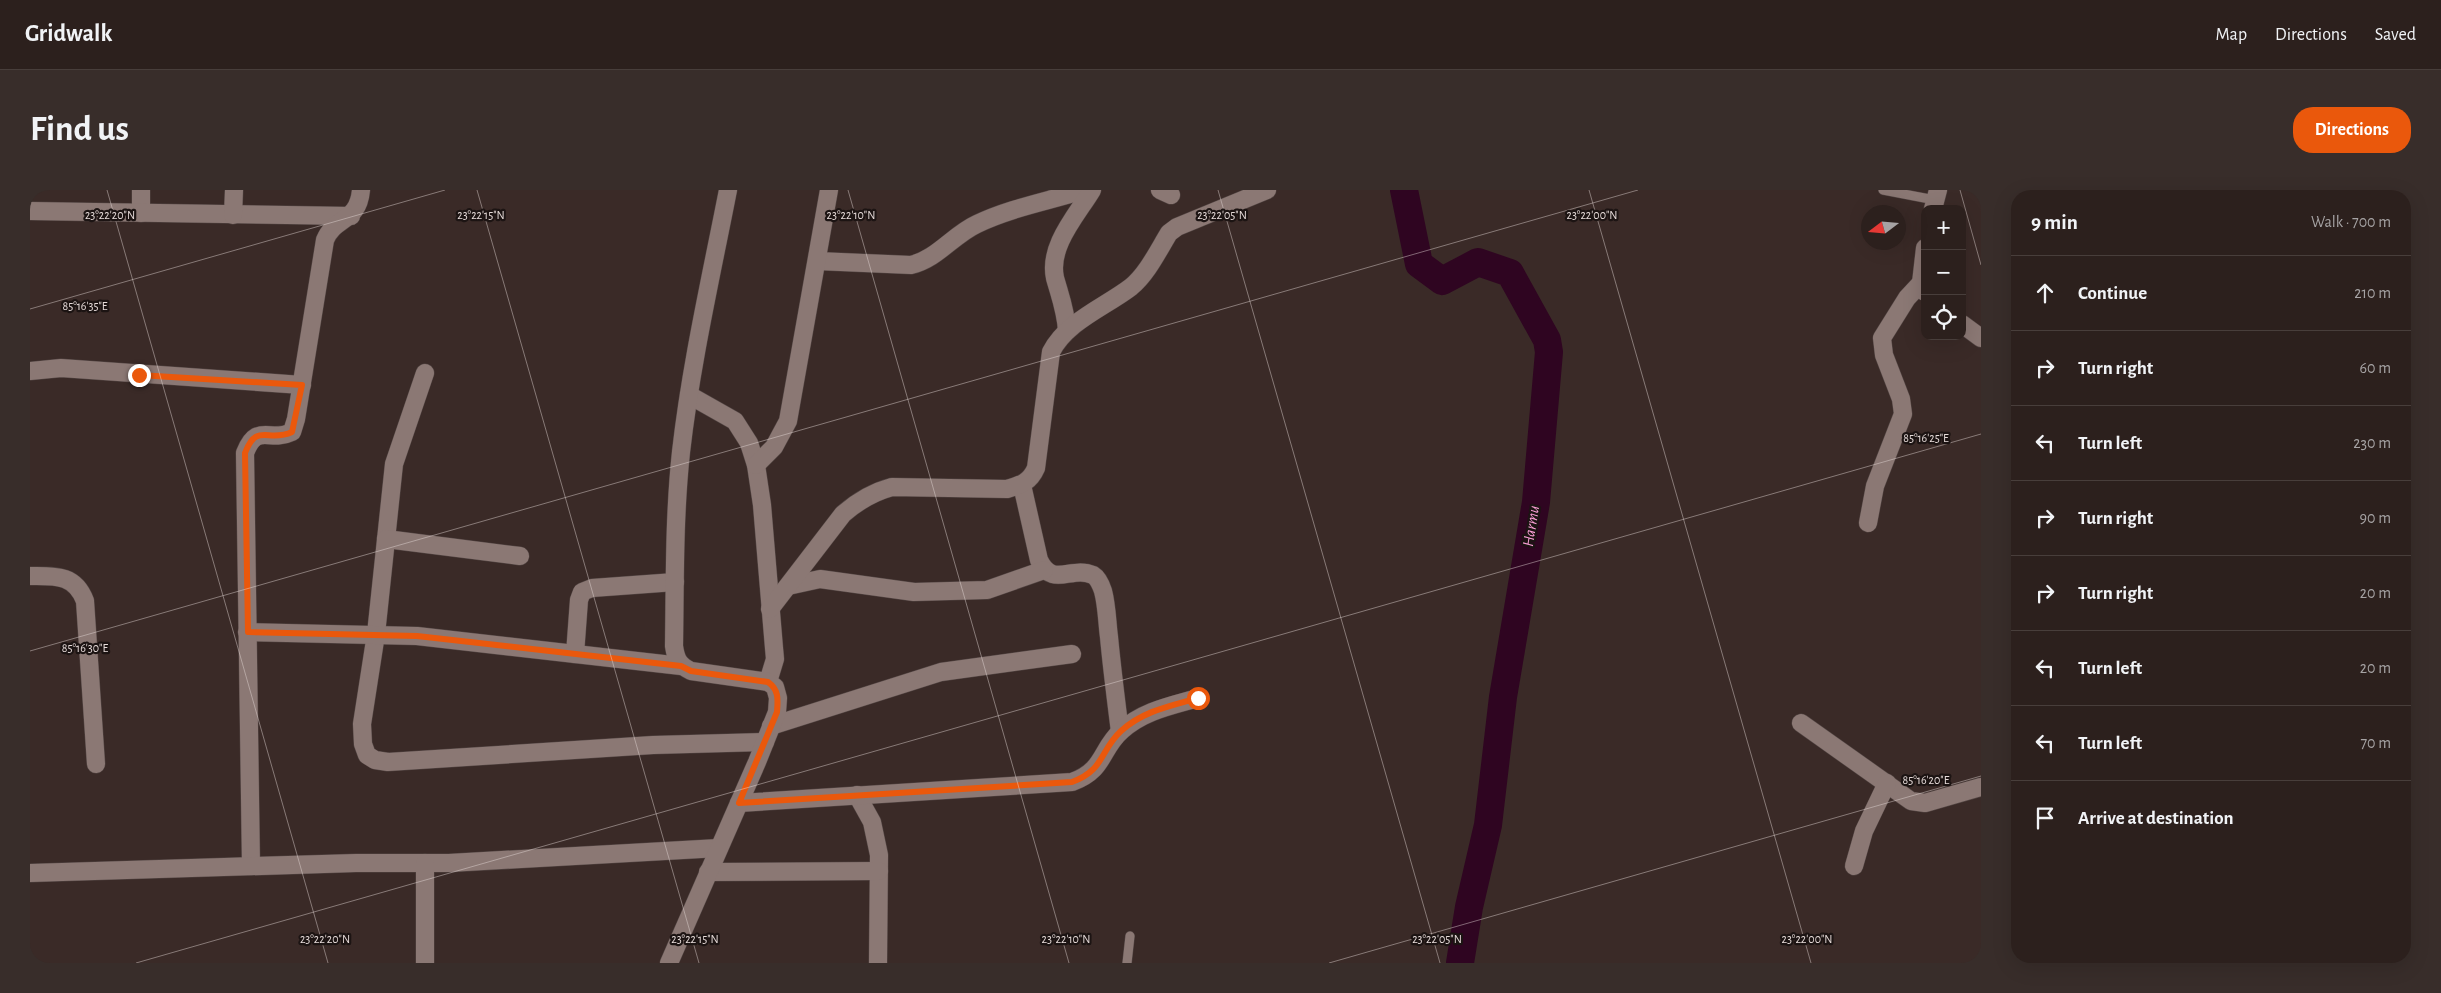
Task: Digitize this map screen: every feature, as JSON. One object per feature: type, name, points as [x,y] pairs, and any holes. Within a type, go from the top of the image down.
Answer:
[{"type":"street","points":[[141,190],[141,213]]},
{"type":"street","points":[[233,214],[234,190]]},
{"type":"street","points":[[251,866],[245,453],[250,440],[256,435],[283,436],[292,432],[302,385],[325,240],[329,230],[351,216],[356,209],[361,190]]},
{"type":"street","points":[[681,666],[675,658],[674,646],[678,482],[689,395],[728,190]]},
{"type":"street","points":[[756,465],[774,447],[788,421],[829,190]]},
{"type":"street","points":[[817,261],[911,265],[919,263],[930,258],[976,224],[1084,190]]},
{"type":"street","points":[[1067,331],[1066,313],[1054,276],[1055,250],[1092,190]]},
{"type":"street","points":[[770,609],[843,514],[856,503],[879,490],[892,487],[1007,489],[1022,485],[1032,477],[1036,468],[1051,352],[1057,340],[1132,286],[1169,234],[1177,227],[1267,190]]},
{"type":"street","points":[[30,212],[351,216]]},
{"type":"street","points":[[1868,523],[1875,486],[1902,414],[1901,398],[1884,355],[1882,338],[1907,298],[1921,288]]},
{"type":"street","points":[[1966,327],[1981,338]]},
{"type":"street","points":[[30,371],[61,368],[302,385]]},
{"type":"street","points":[[425,373],[394,464],[376,634],[362,724],[363,744],[367,755],[374,760],[388,762],[653,745],[768,734],[941,672],[1072,654]]},
{"type":"street","points":[[689,395],[735,421],[749,443],[756,465],[762,505],[774,659],[768,682]]},
{"type":"street","points":[[1022,485],[1039,560],[1044,570],[1050,574],[1082,573],[1093,576],[1100,582],[1105,607],[1120,732]]},
{"type":"street","points":[[386,539],[520,556]]},
{"type":"street","points":[[788,586],[820,579],[914,592],[987,590],[1044,570]]},
{"type":"street","points":[[30,576],[49,576],[69,580],[80,587],[85,601],[96,764]]},
{"type":"street","points":[[575,654],[578,600],[582,592],[592,588],[675,582]]},
{"type":"street","points":[[248,632],[417,636],[681,666],[691,671],[768,682],[775,687],[778,698],[777,712],[669,963]]},
{"type":"street","points":[[739,803],[1072,782],[1086,777],[1099,764],[1120,732],[1138,718],[1155,710],[1198,698]]},
{"type":"street","points":[[1801,723],[1887,783],[1905,798],[1925,803],[1981,787]]},
{"type":"street","points":[[1854,866],[1864,831],[1887,783]]},
{"type":"street","points":[[857,796],[872,822],[879,856],[878,963]]},
{"type":"street","points":[[30,873],[425,863],[719,848]]},
{"type":"street","points":[[425,863],[425,963]]},
{"type":"street","points":[[708,872],[879,871]]},
{"type":"lane","points":[[1883,190],[1936,200]]},
{"type":"lane","points":[[1127,963],[1130,936]]},
{"type":"waterway","name":"Harmu","points":[[1404,190],[1419,264],[1442,281],[1478,262],[1510,273],[1547,340],[1549,352],[1536,502],[1503,697],[1488,825],[1469,907],[1460,963]]},
{"type":"route","points":[[139,375],[302,385],[292,432],[283,436],[256,435],[250,440],[245,453],[248,632],[368,633],[417,636],[681,666],[691,671],[768,682],[775,687],[778,698],[777,712],[739,803],[1072,782],[1086,777],[1099,764],[1120,732],[1138,718],[1155,710],[1198,698]]}]
